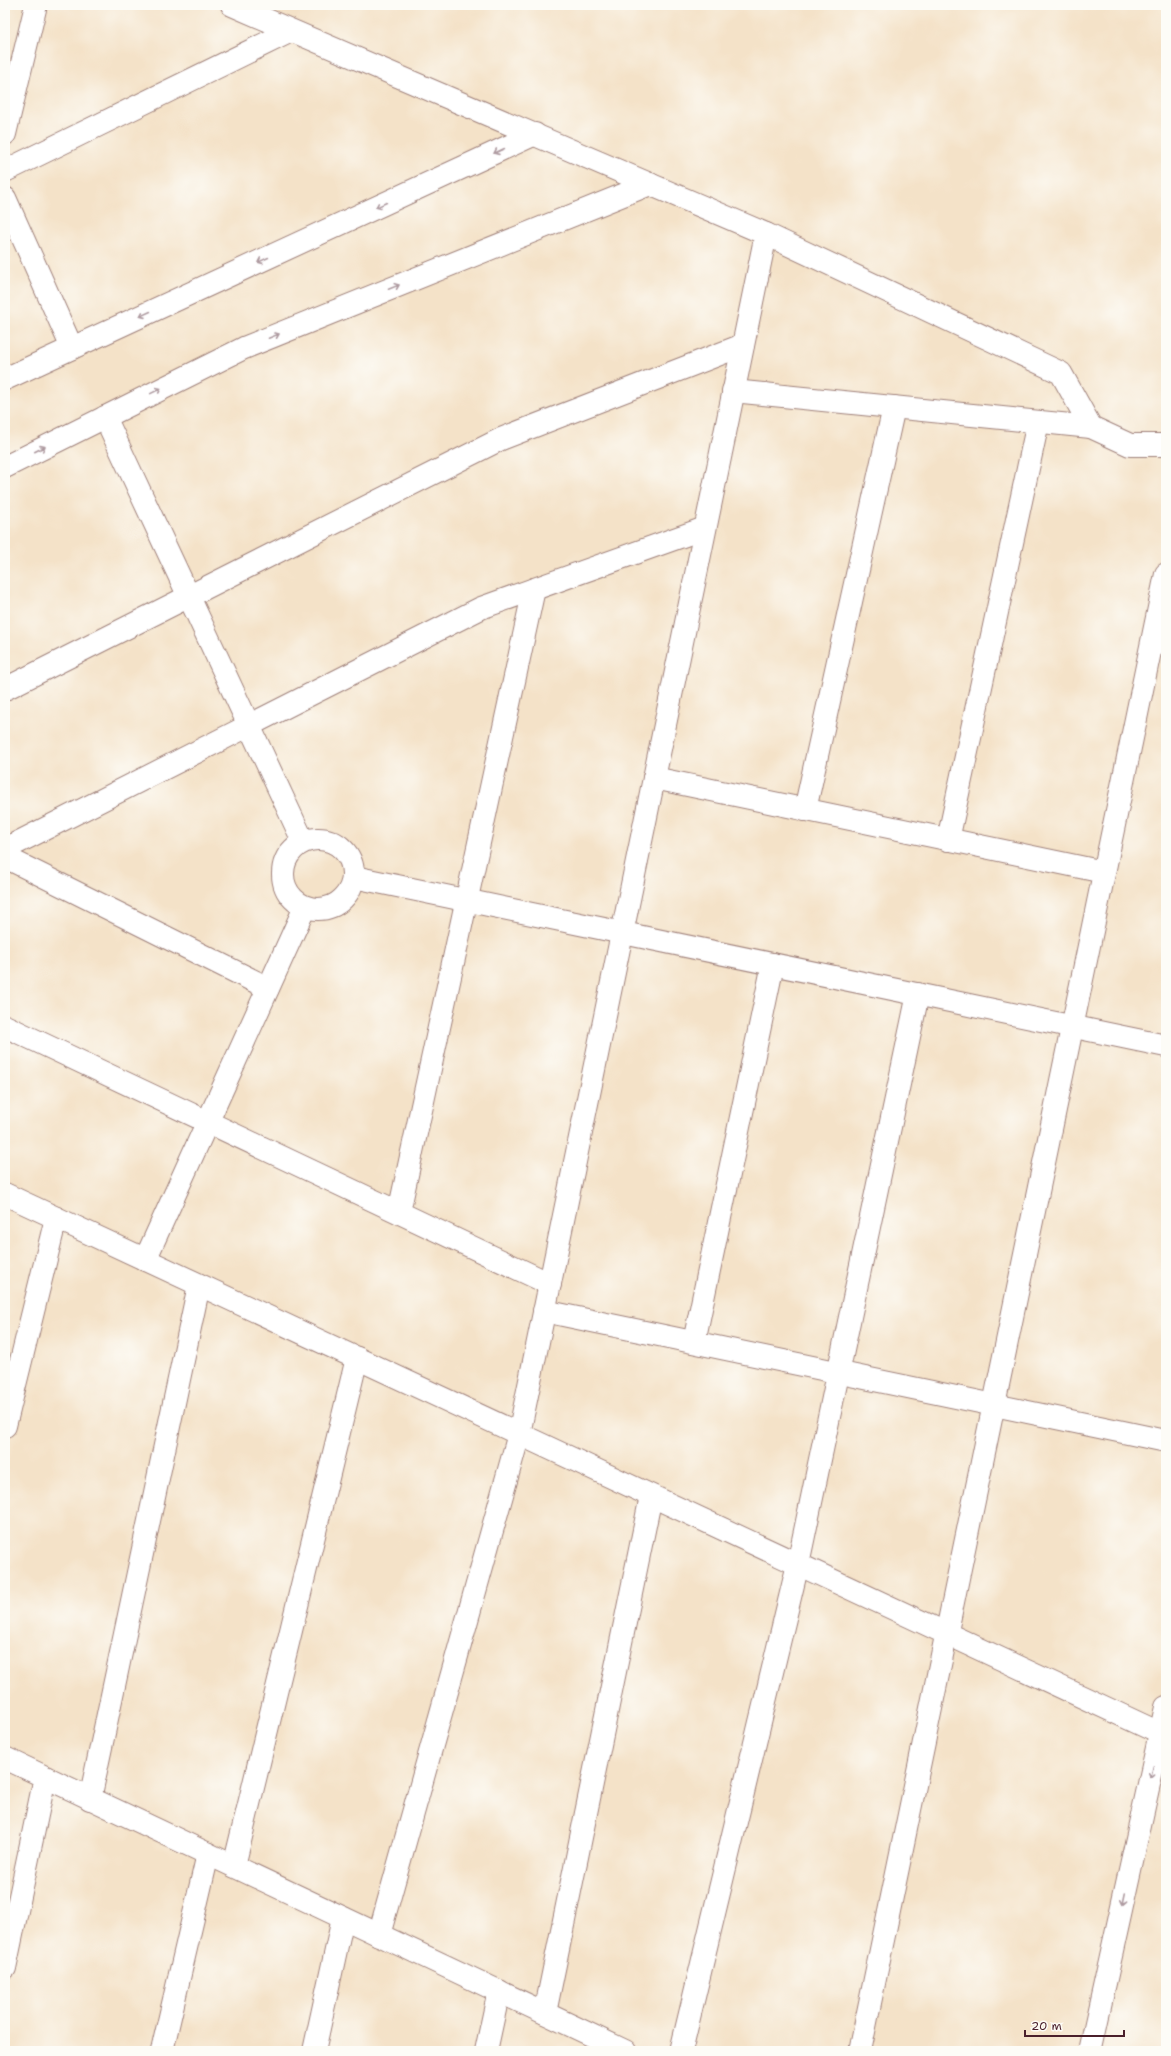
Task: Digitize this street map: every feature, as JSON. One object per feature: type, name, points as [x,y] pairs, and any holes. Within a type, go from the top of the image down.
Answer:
[{"type":"street","points":[[5,134],[36,5]]},
{"type":"street","points":[[232,5],[766,234],[1061,373],[1091,427]]},
{"type":"street","points":[[5,171],[291,31]]},
{"type":"street","points":[[5,379],[535,134]]},
{"type":"street","points":[[5,467],[244,348],[650,184]]},
{"type":"street","points":[[5,198],[72,348]]},
{"type":"street","points":[[379,1935],[519,1434],[766,234]]},
{"type":"street","points":[[5,689],[501,439],[743,345]]},
{"type":"street","points":[[733,390],[1091,427],[1130,445],[1166,445]]},
{"type":"street","points":[[805,810],[894,407]]},
{"type":"street","points":[[105,417],[303,841]]},
{"type":"street","points":[[948,840],[1038,422]]},
{"type":"street","points":[[5,849],[481,608],[705,528]]},
{"type":"street","points":[[860,2051],[1166,574]]},
{"type":"street","points":[[399,1212],[534,589]]},
{"type":"street","points":[[654,778],[1104,872]]},
{"type":"street","points":[[315,838],[327,839],[338,844],[347,853],[353,864],[354,876],[351,888],[344,898],[334,906],[325,909],[314,909],[305,907],[296,902],[289,894],[284,883],[283,870],[286,858],[293,848],[303,841],[315,838]]},
{"type":"street","points":[[5,858],[268,988]]},
{"type":"street","points":[[354,876],[1166,1046]]},
{"type":"street","points":[[145,1260],[305,907]]},
{"type":"street","points":[[694,1342],[773,964]]},
{"type":"street","points":[[681,2051],[798,1564],[918,994]]},
{"type":"street","points":[[5,1026],[550,1284]]},
{"type":"street","points":[[5,1194],[1163,1735]]},
{"type":"street","points":[[5,1426],[56,1218]]},
{"type":"street","points":[[90,1799],[199,1285]]},
{"type":"street","points":[[544,1311],[1166,1441]]},
{"type":"street","points":[[234,1866],[358,1358]]},
{"type":"street","points":[[545,2013],[652,1496]]},
{"type":"street","points":[[1090,2051],[1163,1735],[1166,1707]]},
{"type":"street","points":[[5,1758],[625,2051]]},
{"type":"street","points":[[5,1968],[45,1777]]},
{"type":"street","points":[[162,2051],[208,1854]]},
{"type":"street","points":[[314,2051],[343,1918]]},
{"type":"street","points":[[486,2051],[499,1991]]}]
